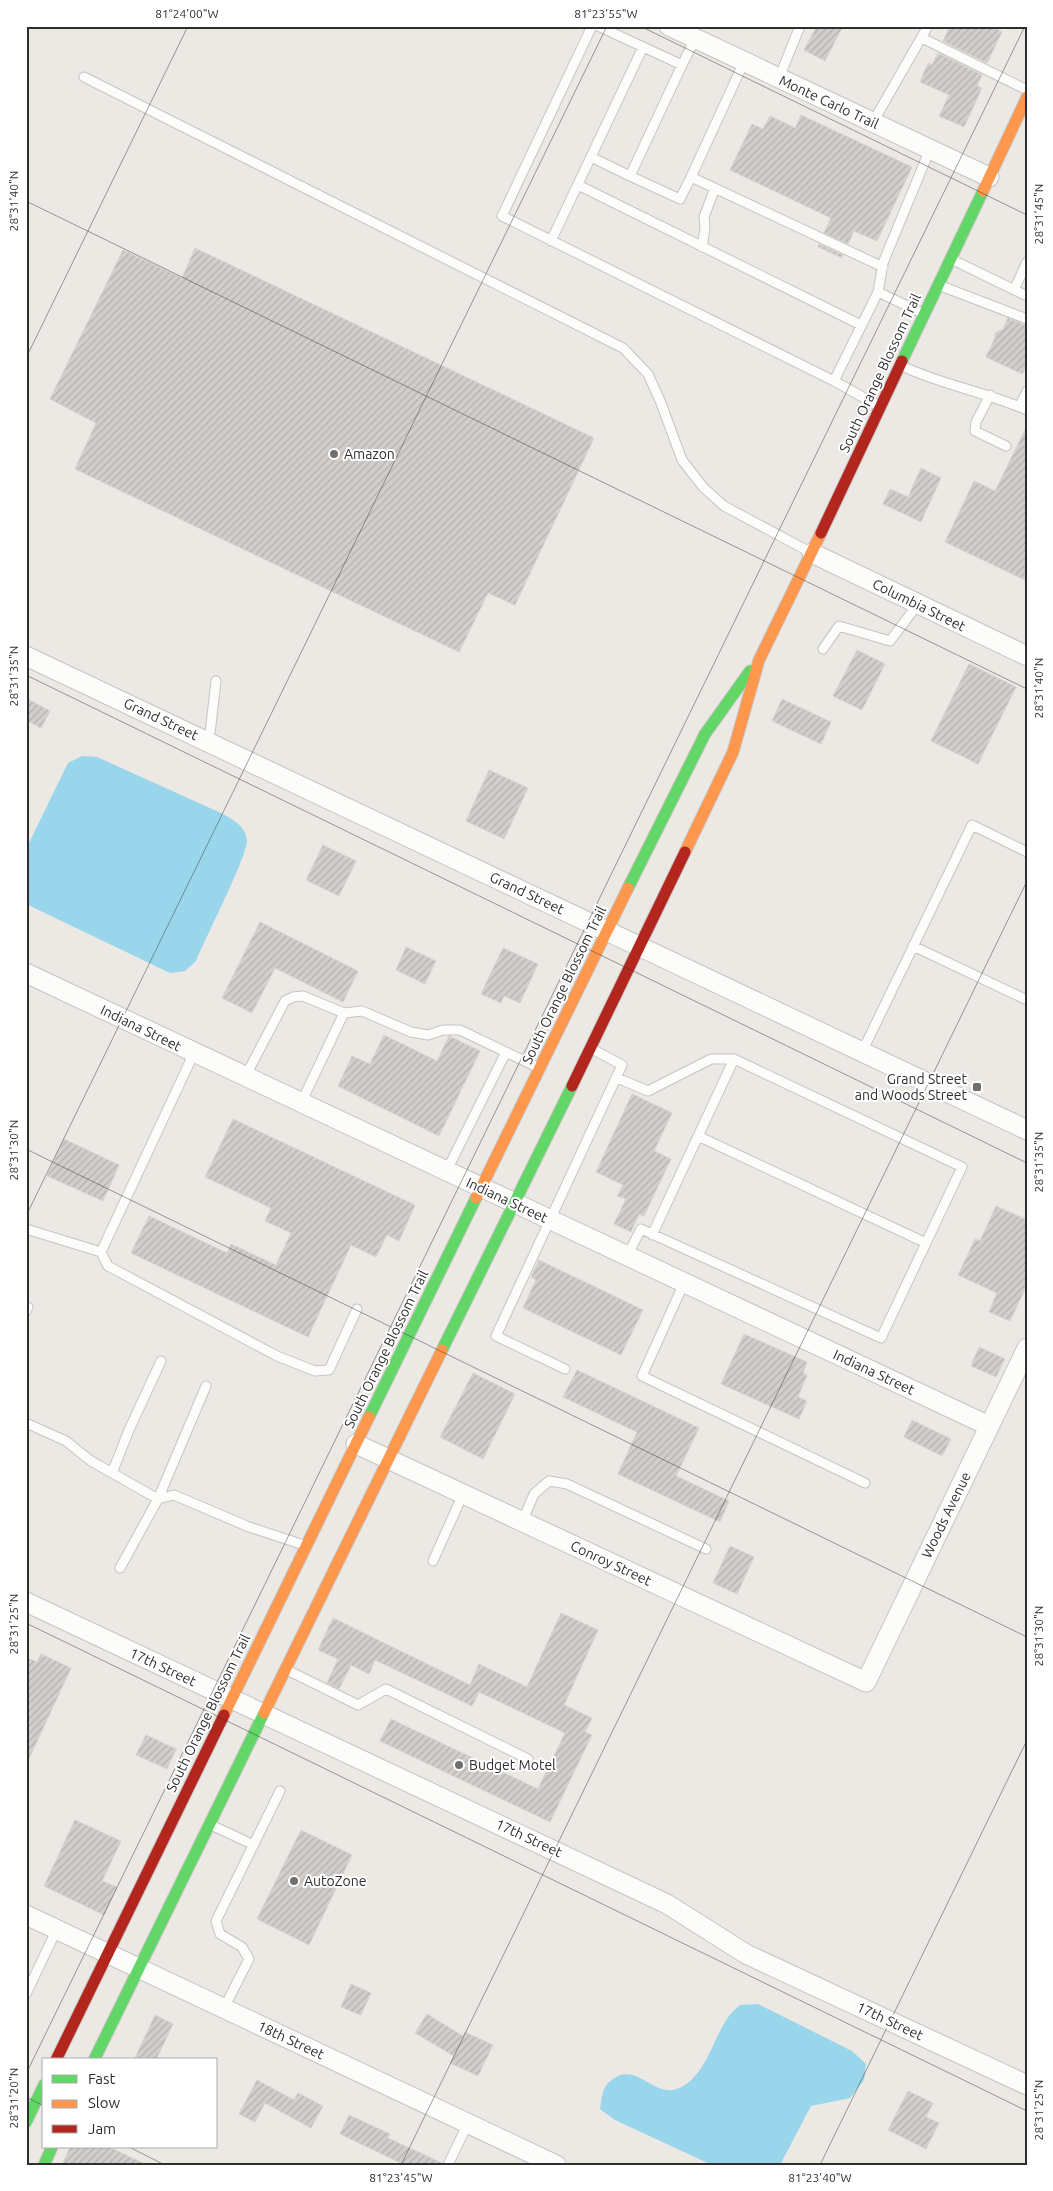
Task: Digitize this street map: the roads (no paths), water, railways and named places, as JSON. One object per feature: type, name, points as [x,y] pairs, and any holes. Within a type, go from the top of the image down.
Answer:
[{"type":"main road","name":"South Orange Blossom Trail","points":[[95,2058],[262,1714],[515,1204],[733,752],[759,660],[812,553],[1027,98]]},
{"type":"main road","name":"South Orange Blossom Trail","points":[[57,2058],[606,930],[705,734],[759,660]]},
{"type":"main road","points":[[26,2122],[42,2090]]},
{"type":"main road","points":[[44,2165],[52,2148]]},
{"type":"street","name":"Monte Carlo Trail","points":[[669,26],[989,177]]},
{"type":"street","name":"Columbia Street","points":[[812,553],[1027,656]]},
{"type":"street","name":"Grand Street","points":[[26,656],[1027,1130]]},
{"type":"street","name":"Indiana Street","points":[[26,973],[989,1426]]},
{"type":"street","name":"Woods Avenue","points":[[866,1682],[1027,1348]]},
{"type":"street","name":"Conroy Street","points":[[356,1444],[866,1682]]},
{"type":"street","name":"17th Street","points":[[26,1602],[667,1904],[746,1954],[1027,2085]]},
{"type":"street","name":"18th Street","points":[[26,1915],[556,2165]]},
{"type":"lane","points":[[592,26],[502,216],[834,381],[880,407]]},
{"type":"lane","points":[[598,26],[682,65]]},
{"type":"lane","points":[[779,78],[800,26]]},
{"type":"lane","points":[[873,122],[928,26]]},
{"type":"lane","points":[[922,38],[1027,90]]},
{"type":"lane","points":[[630,176],[695,39]]},
{"type":"lane","points":[[552,241],[643,47]]},
{"type":"lane","points":[[591,158],[680,199],[744,62]]},
{"type":"lane","points":[[84,77],[623,348],[648,374],[682,460],[703,487],[724,506],[812,553]]},
{"type":"lane","points":[[834,381],[878,292],[883,267],[930,150]]},
{"type":"lane","points":[[691,177],[883,267]]},
{"type":"lane","points":[[578,185],[861,325]]},
{"type":"lane","points":[[702,247],[705,228],[704,216],[715,188]]},
{"type":"lane","points":[[950,259],[1027,296]]},
{"type":"lane","points":[[1014,290],[1027,262]]},
{"type":"lane","points":[[938,285],[1027,319]]},
{"type":"lane","points":[[878,292],[924,314]]},
{"type":"lane","points":[[900,365],[927,378],[990,395],[1023,409],[1027,391]]},
{"type":"lane","points":[[990,395],[976,422],[975,431],[1006,446]]},
{"type":"lane","points":[[823,649],[839,626],[890,641],[918,604]]},
{"type":"lane","points":[[209,742],[216,682]]},
{"type":"lane","points":[[862,1052],[972,825],[1027,852]]},
{"type":"lane","points":[[913,946],[1027,1000]]},
{"type":"lane","points":[[244,1077],[285,1001],[293,997],[303,996],[344,1013],[362,1011],[411,1032],[428,1035],[443,1030],[460,1030],[540,1069]]},
{"type":"lane","points":[[301,1103],[344,1013]]},
{"type":"lane","points":[[565,1369],[496,1336],[622,1065],[590,1048]]},
{"type":"lane","points":[[446,1172],[506,1052]]},
{"type":"lane","points":[[101,1252],[194,1053]]},
{"type":"lane","points":[[616,1078],[648,1091],[711,1059],[734,1059],[962,1167],[881,1338],[641,1229],[627,1256]]},
{"type":"lane","points":[[652,1234],[734,1059]]},
{"type":"lane","points":[[698,1136],[926,1243]]},
{"type":"lane","points":[[26,1229],[101,1252],[108,1266],[277,1356],[315,1372],[329,1370],[357,1309]]},
{"type":"lane","points":[[684,1283],[642,1376],[865,1483]]},
{"type":"lane","points":[[112,1473],[129,1430],[161,1361]]},
{"type":"lane","points":[[120,1568],[158,1499],[206,1386]]},
{"type":"lane","points":[[26,1423],[66,1441],[91,1461],[158,1499],[174,1495],[249,1527],[293,1540],[306,1546]]},
{"type":"lane","points":[[522,1522],[534,1494],[549,1481],[567,1484],[706,1549]]},
{"type":"lane","points":[[433,1561],[463,1494]]},
{"type":"lane","points":[[285,1668],[358,1705],[386,1689],[528,1759]]},
{"type":"lane","points":[[224,2008],[250,1959],[242,1947],[220,1934],[216,1922],[280,1791]]},
{"type":"lane","points":[[209,1824],[254,1845]]},
{"type":"lane","points":[[26,1994],[57,1929]]},
{"type":"lane","points":[[448,2165],[468,2123]]},
{"type":"water","points":[[82,756],[97,757],[221,813],[244,830],[247,840],[241,862],[196,961],[185,971],[170,973],[26,904],[26,849],[68,763]]},
{"type":"water","points":[[758,2004],[852,2051],[866,2064],[864,2080],[850,2098],[811,2106],[780,2165],[712,2165],[615,2120],[600,2109],[603,2092],[607,2085],[613,2079],[622,2075],[637,2077],[668,2090],[677,2089],[687,2084],[702,2067],[731,2013],[740,2005]]},
{"type":"place","name":"Amazon","points":[[334,454]]},
{"type":"place","name":"Grand Street and Woods Street","points":[[977,1087]]},
{"type":"place","name":"Budget Motel","points":[[459,1765]]},
{"type":"place","name":"AutoZone","points":[[294,1881]]}]
